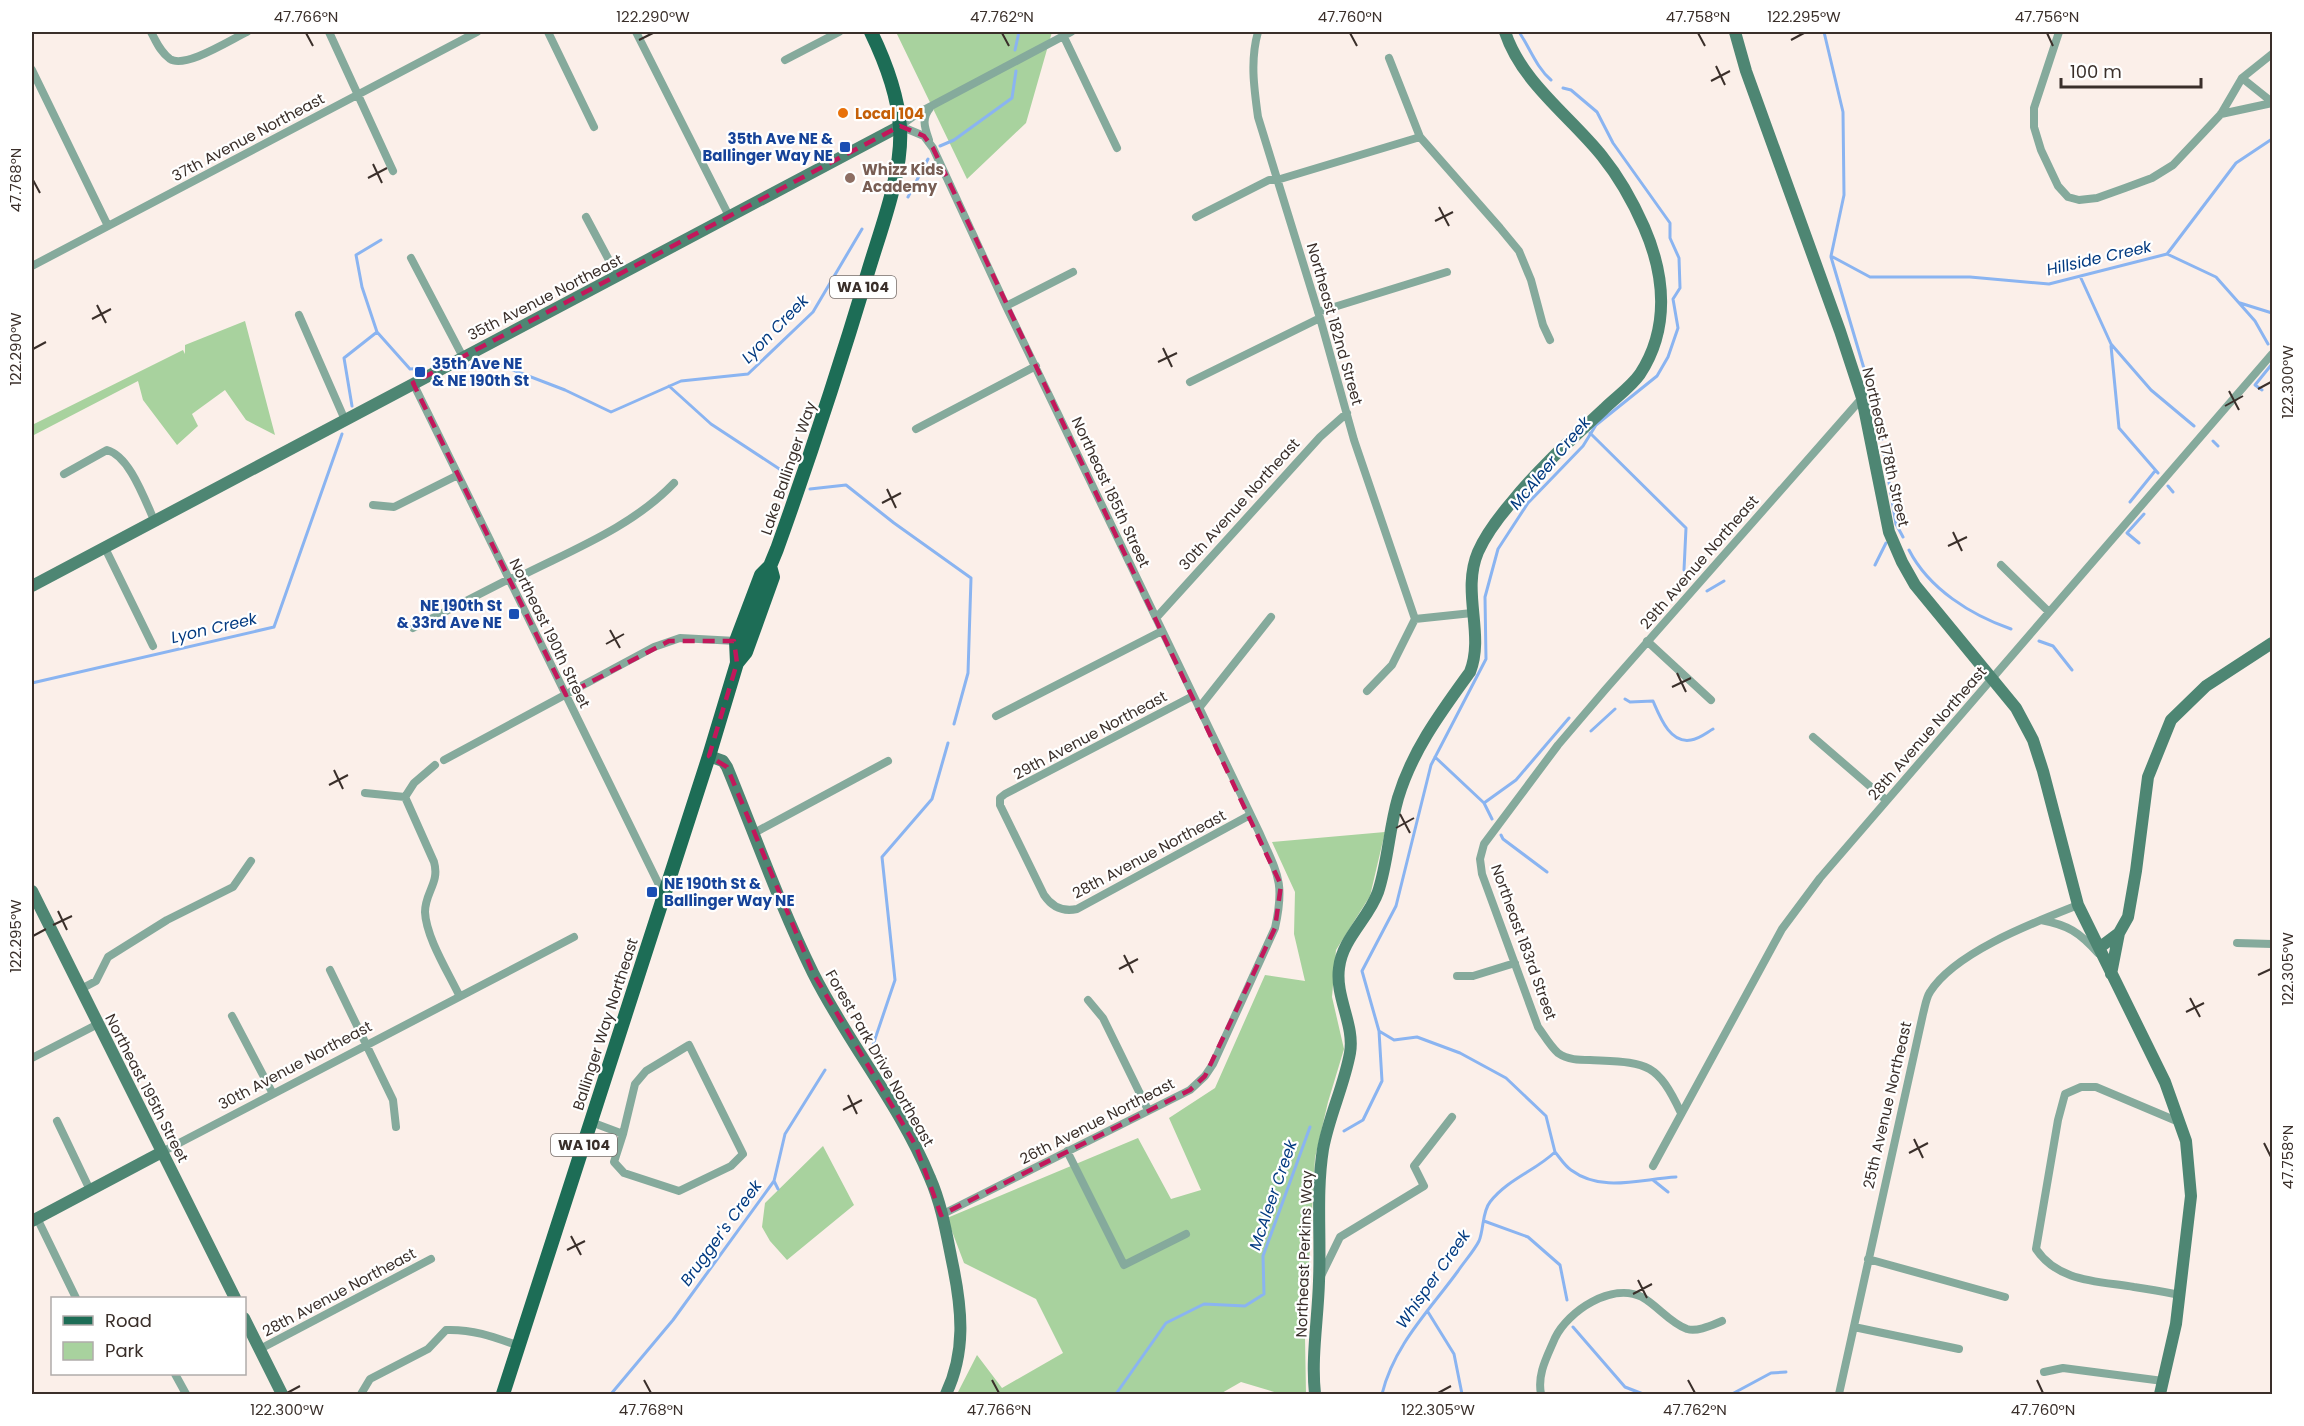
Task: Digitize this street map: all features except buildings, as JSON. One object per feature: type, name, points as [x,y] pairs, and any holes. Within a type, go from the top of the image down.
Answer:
[{"type":"main road","name":"WA 104","points":[[871,32],[881,53],[900,126]]},
{"type":"main road","name":"Lake Ballinger Way","points":[[736,663],[736,641],[761,576],[770,566],[794,504],[835,381],[887,208],[898,161],[900,126]]},
{"type":"main road","name":"Lake Ballinger Way","points":[[736,663],[746,652],[773,577],[770,566]]},
{"type":"main road","name":"Ballinger Way Northeast","points":[[503,1395],[709,756],[736,663]]},
{"type":"street","points":[[152,32],[161,50],[170,60],[180,63],[247,32]]},
{"type":"street","points":[[329,32],[393,171]]},
{"type":"street","name":"37th Avenue Northeast","points":[[32,266],[477,32]]},
{"type":"street","points":[[548,32],[594,127]]},
{"type":"street","points":[[636,32],[730,218]]},
{"type":"street","points":[[785,60],[839,32]]},
{"type":"street","name":"Northeast 182nd Street","points":[[1258,32],[1253,52],[1253,83],[1258,117],[1347,413],[1415,619]]},
{"type":"street","name":"Northeast Perkins Way","points":[[1315,1395],[1312,1373],[1319,1279],[1318,1208],[1323,1151],[1332,1109],[1347,1067],[1351,1048],[1340,997],[1339,967],[1345,948],[1378,893],[1398,797],[1425,734],[1470,672],[1476,646],[1471,580],[1478,552],[1499,518],[1529,480],[1638,376],[1654,349],[1661,323],[1660,278],[1644,228],[1629,197],[1604,158],[1541,91],[1522,66],[1505,32]]},
{"type":"street","name":"Northeast 178th Street","points":[[1735,32],[1746,71],[1839,326],[1862,398],[1889,532],[1915,585],[2016,708],[2032,740],[2043,771],[2078,905],[2165,1082],[2186,1142],[2191,1196],[2180,1295],[2160,1395]]},
{"type":"street","points":[[2059,32],[2034,108],[2034,127],[2041,150],[2058,186],[2068,198],[2079,200],[2097,198],[2152,178],[2173,165],[2221,114],[2242,78],[2272,54]]},
{"type":"street","points":[[1067,33],[1117,148]]},
{"type":"street","name":"35th Avenue Northeast","points":[[32,586],[413,383],[730,218],[1067,33]]},
{"type":"street","points":[[1389,58],[1420,137],[1519,251],[1531,280],[1543,326],[1550,340]]},
{"type":"street","points":[[32,70],[108,226]]},
{"type":"street","points":[[2242,78],[2272,102]]},
{"type":"street","points":[[2221,114],[2272,102]]},
{"type":"street","points":[[929,142],[924,123],[925,115],[932,106]]},
{"type":"street","points":[[900,126],[924,136],[929,142]]},
{"type":"street","points":[[1196,217],[1269,180],[1277,180],[1420,137]]},
{"type":"street","name":"Northeast 185th Street","points":[[929,142],[1250,815],[1281,885]]},
{"type":"street","points":[[586,218],[618,277]]},
{"type":"street","points":[[411,258],[463,357]]},
{"type":"street","points":[[1006,306],[1073,272]]},
{"type":"street","points":[[1190,382],[1319,315],[1447,272]]},
{"type":"street","points":[[299,315],[345,420]]},
{"type":"street","name":"28th Avenue Northeast","points":[[1653,1166],[1782,929],[1820,878],[2272,354]]},
{"type":"street","points":[[916,429],[1036,366]]},
{"type":"street","name":"Northeast 190th Street","points":[[413,383],[664,895]]},
{"type":"street","name":"29th Avenue Northeast","points":[[1558,745],[1862,398]]},
{"type":"street","name":"30th Avenue Northeast","points":[[1156,618],[1320,437],[1347,413]]},
{"type":"street","points":[[64,474],[106,450],[115,452],[124,461],[155,522]]},
{"type":"street","points":[[373,505],[394,507],[458,475]]},
{"type":"street","points":[[413,628],[509,579],[519,578],[604,533],[647,508],[674,483]]},
{"type":"street","points":[[105,548],[153,646]]},
{"type":"street","points":[[2001,565],[2049,612]]},
{"type":"street","points":[[1367,691],[1392,665],[1415,619],[1472,612]]},
{"type":"street","points":[[1198,708],[1271,617]]},
{"type":"street","points":[[996,716],[1162,631]]},
{"type":"street","points":[[444,760],[654,647],[669,641],[692,638],[736,641]]},
{"type":"street","points":[[1647,641],[1711,700]]},
{"type":"street","points":[[2111,974],[2119,933],[2128,917],[2148,777],[2171,720],[2206,686],[2272,644]]},
{"type":"street","name":"29th Avenue Northeast","points":[[1059,908],[1049,903],[1044,894],[1000,805],[1000,798],[1193,696]]},
{"type":"street","points":[[1813,737],[1886,800]]},
{"type":"street","name":"Northeast 183rd Street","points":[[1558,745],[1484,844],[1480,859],[1482,874],[1538,1027],[1558,1053],[1572,1059],[1637,1063],[1650,1068],[1669,1088],[1681,1113]]},
{"type":"street","name":"Forest Park Drive Northeast","points":[[709,756],[723,761],[728,767],[813,973],[830,1006],[916,1146],[932,1180],[958,1288],[962,1333],[956,1368],[946,1395]]},
{"type":"street","points":[[754,832],[888,761]]},
{"type":"street","points":[[405,797],[414,783],[435,765]]},
{"type":"street","points":[[365,793],[405,797]]},
{"type":"street","points":[[405,797],[437,872],[426,900],[425,913],[429,932],[459,995]]},
{"type":"street","name":"28th Avenue Northeast","points":[[1059,908],[1068,911],[1077,909],[1250,815]]},
{"type":"street","points":[[81,989],[96,981],[108,957],[167,920],[233,887],[251,861]]},
{"type":"street","name":"26th Avenue Northeast","points":[[941,1215],[1190,1090],[1205,1076],[1213,1064],[1275,928],[1281,885]]},
{"type":"street","name":"Northeast 195th Street","points":[[32,891],[35,905],[81,989],[234,1297]]},
{"type":"street","name":"25th Avenue Northeast","points":[[1839,1395],[1929,993],[1942,977],[2004,937],[2078,905]]},
{"type":"street","points":[[2040,920],[2059,923],[2074,930],[2104,960]]},
{"type":"street","points":[[2099,948],[2119,933]]},
{"type":"street","name":"30th Avenue Northeast","points":[[34,1219],[459,995],[574,937]]},
{"type":"street","points":[[2237,943],[2272,944]]},
{"type":"street","points":[[1457,976],[1473,976],[1515,963]]},
{"type":"street","points":[[330,970],[393,1100],[396,1127]]},
{"type":"street","points":[[1088,1000],[1103,1018],[1148,1110]]},
{"type":"street","points":[[232,1016],[273,1094]]},
{"type":"street","points":[[32,1058],[98,1024]]},
{"type":"street","points":[[689,1046],[743,1154],[731,1166],[679,1191],[624,1173],[614,1162],[623,1134],[635,1084],[646,1071],[689,1046]]},
{"type":"street","points":[[2179,1122],[2096,1087],[2081,1087],[2066,1094],[2060,1113],[2036,1249],[2042,1258],[2056,1270],[2073,1276],[2094,1282],[2180,1295]]},
{"type":"street","points":[[1319,1279],[1340,1237],[1424,1185],[1414,1166],[1452,1118]]},
{"type":"street","points":[[57,1121],[90,1190]]},
{"type":"street","points":[[591,1122],[623,1134]]},
{"type":"street","points":[[1067,1150],[1124,1265],[1186,1234]]},
{"type":"street","points":[[34,1219],[75,1297]]},
{"type":"street","name":"28th Avenue Northeast","points":[[260,1349],[431,1258]]},
{"type":"street","points":[[1868,1259],[2005,1297]]},
{"type":"street","points":[[1541,1395],[1539,1379],[1558,1332],[1571,1315],[1584,1305],[1620,1294],[1639,1295],[1653,1303],[1678,1324],[1690,1330],[1722,1321]]},
{"type":"street","points":[[246,1322],[282,1395]]},
{"type":"street","points":[[1854,1327],[1959,1349]]},
{"type":"street","points":[[361,1395],[370,1379],[428,1348],[446,1330],[464,1329],[493,1336],[519,1346]]},
{"type":"street","points":[[2044,1372],[2063,1368],[2163,1381]]},
{"type":"street","points":[[176,1375],[186,1395]]},
{"type":"highlighted area","points":[[900,126],[924,136],[933,148],[1281,885],[1275,928],[1205,1076],[1190,1090],[941,1215],[916,1146],[813,973],[727,767],[709,756],[737,663],[734,641],[669,641],[566,695],[413,383]]},
{"type":"green space","points":[[896,32],[1052,32],[1026,123],[967,179]]},
{"type":"green space","points":[[245,321],[275,435],[246,420],[225,390],[192,414],[198,426],[177,445],[143,400],[138,381],[32,436],[32,425],[183,350],[185,354],[185,345]]},
{"type":"green space","points":[[1385,832],[1370,896],[1336,950],[1332,997],[1344,1049],[1328,1102],[1315,1158],[1305,1338],[1306,1394],[1281,1394],[1241,1382],[1220,1394],[957,1394],[977,1355],[1002,1388],[1063,1353],[1036,1299],[964,1263],[947,1218],[1138,1138],[1171,1199],[1201,1190],[1169,1118],[1215,1088],[1265,975],[1305,981],[1294,934],[1295,892],[1272,842]]},
{"type":"green space","points":[[823,1146],[854,1205],[787,1260],[770,1241],[762,1227],[765,1203]]},
{"type":"waterway","name":"Lyon Creek","points":[[1015,50],[1019,32]]},
{"type":"waterway","name":"McAleer Creek","points":[[1519,32],[1537,63],[1551,80]]},
{"type":"waterway","name":"Hillside Creek","points":[[1824,32],[1843,112],[1844,195],[1831,256],[1870,277],[1970,277],[2049,284],[2167,254],[2216,277],[2255,321],[2268,344]]},
{"type":"waterway","name":"Lyon Creek","points":[[940,146],[954,140],[1012,98],[1016,71]]},
{"type":"waterway","name":"McAleer Creek","points":[[1344,1131],[1363,1120],[1382,1081],[1379,1031],[1362,971],[1396,906],[1431,765],[1486,659],[1485,597],[1498,549],[1528,503],[1583,446],[1596,425],[1657,376],[1668,357],[1678,328],[1673,299],[1680,288],[1679,258],[1670,238],[1670,223],[1613,143],[1597,112],[1571,90],[1563,88]]},
{"type":"waterway","points":[[2167,254],[2236,163],[2272,139]]},
{"type":"waterway","name":"Lyon Creek","points":[[908,197],[928,159]]},
{"type":"waterway","name":"Lyon Creek","points":[[466,366],[500,365],[565,390],[611,412],[681,381],[748,374],[813,312],[862,229]]},
{"type":"waterway","points":[[377,332],[362,287],[356,255],[381,240]]},
{"type":"waterway","name":"Hillside Creek","points":[[1831,257],[1873,399],[1882,439]]},
{"type":"waterway","points":[[2080,276],[2111,344],[2151,390],[2194,426]]},
{"type":"waterway","points":[[2240,303],[2272,313]]},
{"type":"waterway","name":"Lyon Creek","points":[[352,406],[344,358],[377,332],[410,369],[424,368]]},
{"type":"waterway","points":[[2111,346],[2119,428],[2158,473]]},
{"type":"waterway","points":[[2262,390],[2255,385],[2272,364]]},
{"type":"waterway","points":[[669,386],[711,424],[790,476]]},
{"type":"waterway","points":[[1590,433],[1686,528],[1684,570]]},
{"type":"waterway","name":"Lyon Creek","points":[[32,683],[274,627],[342,434]]},
{"type":"waterway","points":[[2213,441],[2218,446]]},
{"type":"waterway","points":[[1883,447],[1896,524],[1903,537]]},
{"type":"waterway","points":[[2130,502],[2155,471]]},
{"type":"waterway","points":[[810,489],[846,485],[894,523],[971,578],[968,673],[954,724]]},
{"type":"waterway","points":[[2168,486],[2173,492]]},
{"type":"waterway","points":[[2139,543],[2127,533],[2144,514]]},
{"type":"waterway","points":[[1875,565],[1886,543]]},
{"type":"waterway","points":[[1909,550],[1928,577],[1952,599],[1981,616],[2011,629]]},
{"type":"waterway","points":[[1707,591],[1724,581]]},
{"type":"waterway","points":[[2039,641],[2053,646],[2072,670]]},
{"type":"waterway","points":[[1625,699],[1630,702],[1653,701],[1667,728],[1677,738],[1691,740],[1713,729]]},
{"type":"waterway","points":[[1591,731],[1615,709]]},
{"type":"waterway","points":[[1484,803],[1516,780],[1569,718]]},
{"type":"waterway","points":[[873,1045],[895,980],[882,857],[932,799],[948,743]]},
{"type":"waterway","points":[[1435,757],[1484,803],[1492,819]]},
{"type":"waterway","points":[[1501,835],[1503,839],[1547,872]]},
{"type":"waterway","name":"Whisper Creek","points":[[1379,1031],[1394,1040],[1417,1037],[1460,1053],[1506,1078],[1546,1116],[1555,1152],[1505,1187],[1490,1202],[1477,1245],[1404,1344],[1382,1394]]},
{"type":"waterway","name":"Brugger's Creek","points":[[611,1394],[673,1320],[774,1181],[785,1134],[825,1070]]},
{"type":"waterway","name":"McAleer Creek","points":[[1116,1394],[1166,1323],[1204,1304],[1245,1306],[1264,1294],[1263,1256],[1310,1127]]},
{"type":"waterway","points":[[1555,1152],[1571,1170],[1595,1181],[1622,1183],[1676,1177]]},
{"type":"waterway","points":[[1653,1180],[1668,1192]]},
{"type":"waterway","name":"Brugger's Creek","points":[[774,1181],[778,1189]]},
{"type":"waterway","points":[[1484,1221],[1528,1237],[1560,1265],[1567,1300]]},
{"type":"waterway","points":[[1428,1312],[1454,1354],[1462,1394]]},
{"type":"waterway","points":[[1573,1327],[1625,1387],[1643,1394]]},
{"type":"waterway","points":[[1732,1394],[1771,1373],[1786,1372]]},
{"type":"place","name":"Local 104","points":[[843,113]]},
{"type":"place","name":"35th Ave NE & Ballinger Way NE","points":[[845,147]]},
{"type":"place","name":"Whizz Kids Academy","points":[[850,178]]},
{"type":"place","name":"35th Ave NE & NE 190th St","points":[[420,372]]},
{"type":"place","name":"NE 190th St & 33rd Ave NE","points":[[514,614]]},
{"type":"place","name":"NE 190th St & Ballinger Way NE","points":[[652,892]]}]
